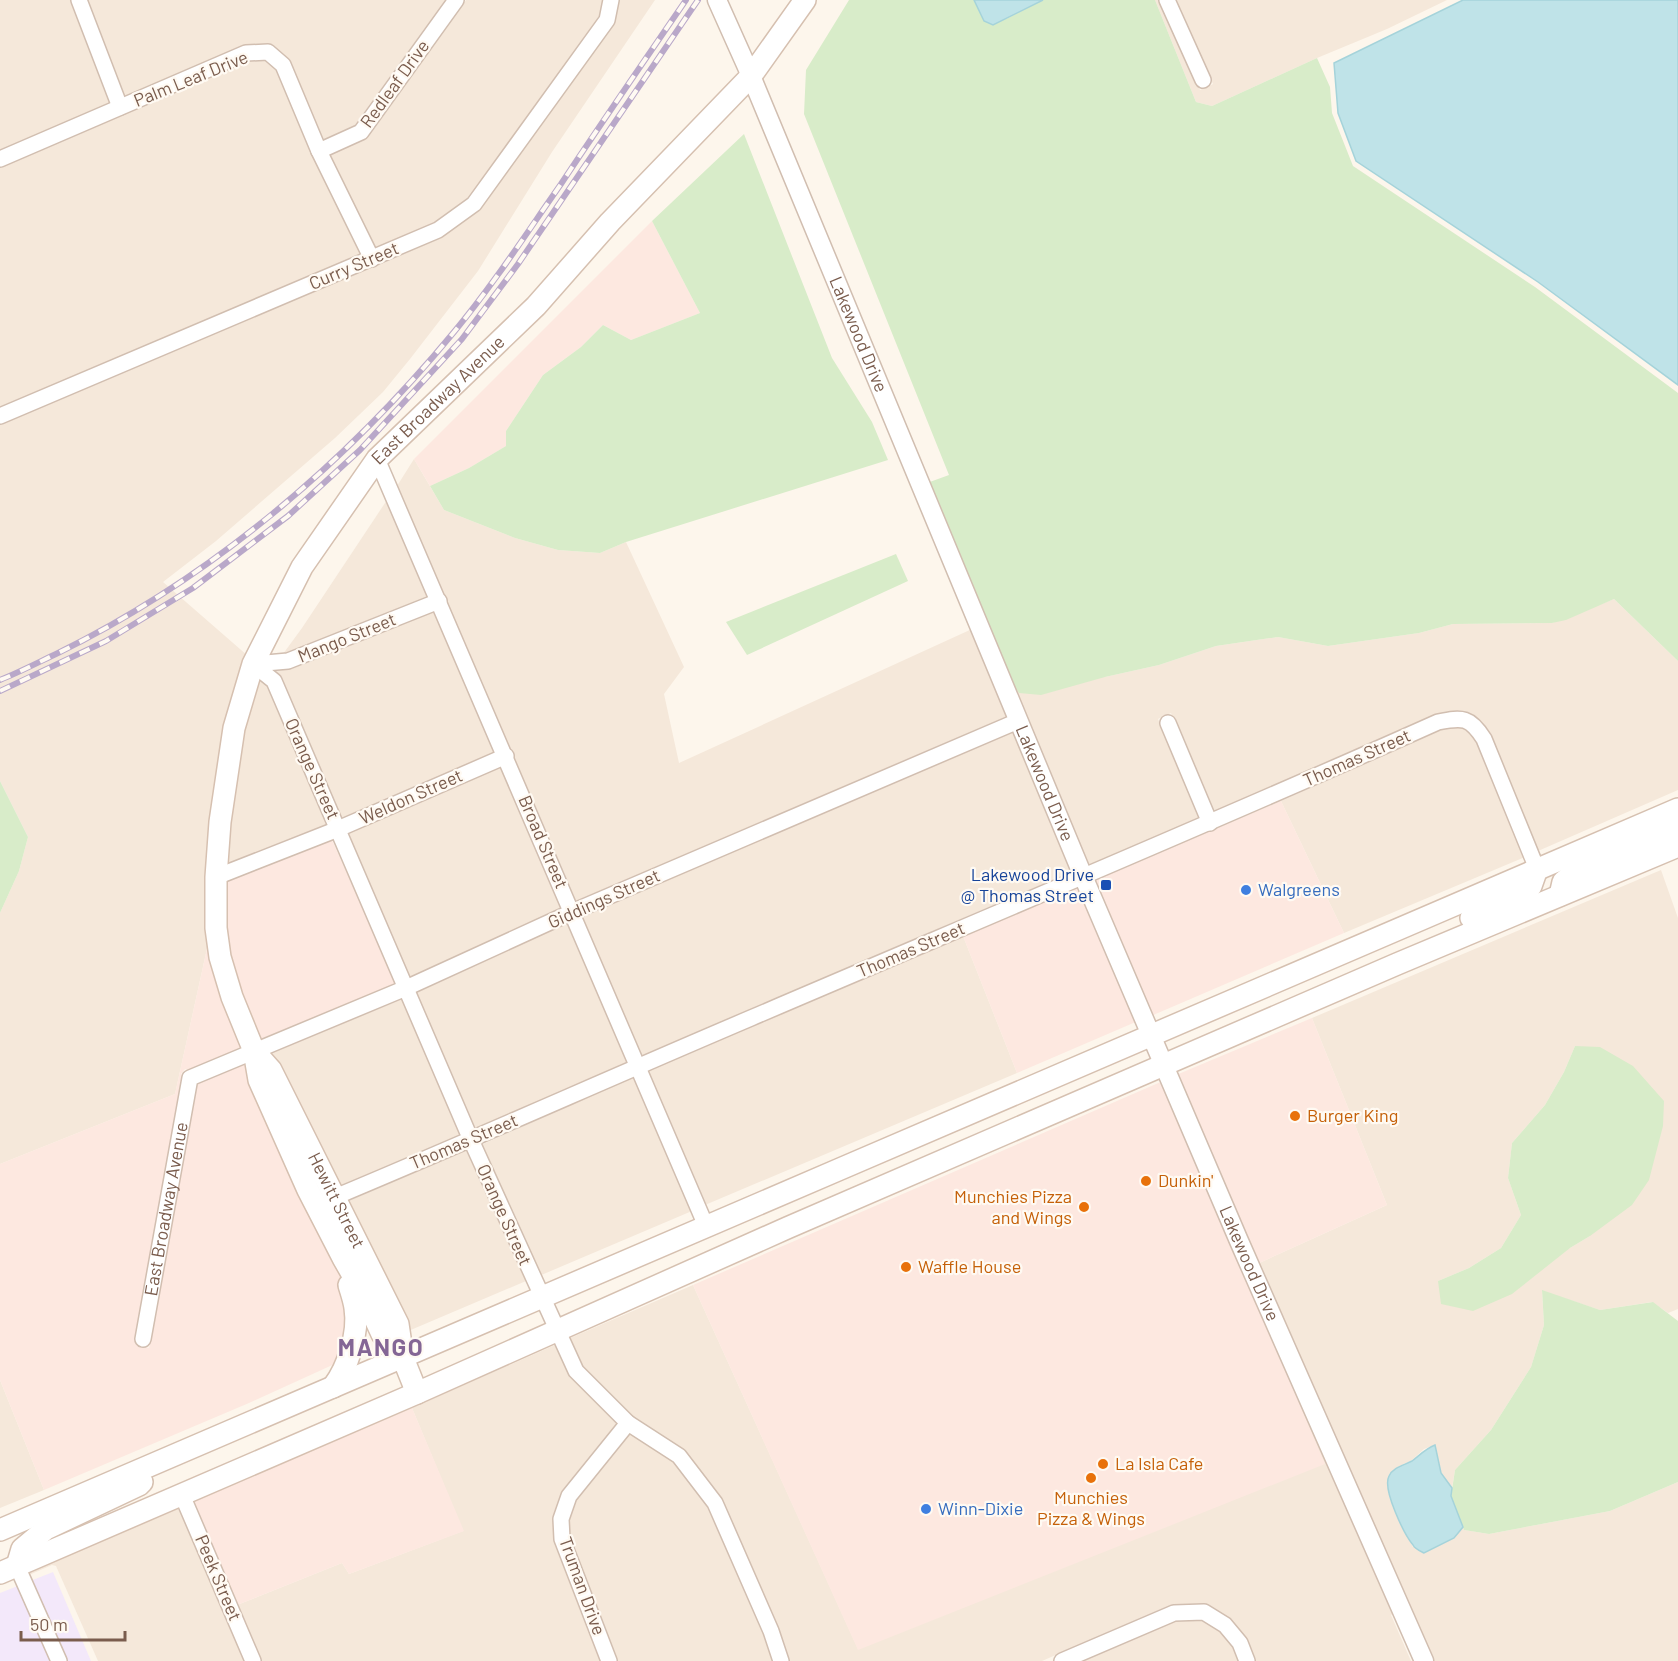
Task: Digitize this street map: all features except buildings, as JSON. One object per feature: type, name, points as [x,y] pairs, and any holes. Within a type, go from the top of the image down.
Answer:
[{"type":"main road","name":"East Broadway Avenue","points":[[216,878],[220,822],[234,728],[253,664],[302,567],[377,459],[536,306],[610,222],[751,76],[805,0]]},
{"type":"main road","points":[[0,1530],[1678,809]]},
{"type":"main road","points":[[1560,896],[1563,882],[1573,874],[1678,826]]},
{"type":"main road","points":[[9,1570],[417,1393],[787,1228],[1397,964],[1678,846]]},
{"type":"main road","points":[[1397,964],[1438,932],[1520,896],[1531,886],[1537,869]]},
{"type":"main road","name":"Hewitt Street","points":[[216,878],[216,928],[220,957],[232,997],[254,1050],[259,1080],[308,1190],[363,1293],[382,1334],[403,1358]]},
{"type":"main road","name":"Hewitt Street","points":[[254,1050],[271,1070],[398,1324],[403,1358],[417,1393]]},
{"type":"main road","points":[[333,1387],[343,1374],[353,1343],[356,1311],[343,1258]]},
{"type":"main road","points":[[9,1570],[22,1549],[46,1530],[140,1485],[160,1462]]},
{"type":"street","points":[[79,0],[120,107]]},
{"type":"street","name":"Redleaf Drive","points":[[319,151],[361,132],[456,0]]},
{"type":"street","name":"Curry Street","points":[[0,416],[438,230],[474,204],[607,20],[610,0]]},
{"type":"street","name":"Lakewood Drive","points":[[717,0],[751,76],[1083,876],[1424,1661]]},
{"type":"street","points":[[1167,0],[1203,80]]},
{"type":"street","name":"Palm Leaf Drive","points":[[0,159],[246,53],[268,52],[283,64],[319,151],[372,259]]},
{"type":"street","name":"Broad Street","points":[[377,459],[706,1226]]},
{"type":"street","name":"Mango Street","points":[[253,664],[288,661],[439,600]]},
{"type":"street","name":"Orange Street","points":[[253,664],[274,681],[471,1140],[576,1371],[628,1423],[679,1456],[715,1503],[771,1631],[781,1661]]},
{"type":"street","name":"Thomas Street","points":[[336,1197],[1210,823],[1438,722],[1453,719],[1466,720],[1476,726],[1484,739],[1537,869]]},
{"type":"street","name":"Giddings Street","points":[[190,1078],[406,988],[572,912],[1018,721]]},
{"type":"street","points":[[1168,723],[1210,823]]},
{"type":"street","name":"Weldon Street","points":[[216,878],[338,829],[506,756]]},
{"type":"street","name":"East Broadway Avenue","points":[[143,1339],[190,1078]]},
{"type":"street","name":"Truman Drive","points":[[609,1661],[562,1539],[561,1519],[569,1496],[628,1423]]},
{"type":"street","name":"Peek Street","points":[[182,1495],[253,1661]]},
{"type":"street","points":[[9,1570],[59,1661]]},
{"type":"street","points":[[1062,1661],[1174,1612],[1204,1612],[1225,1625],[1240,1643],[1247,1661]]},
{"type":"shaded area","points":[[0,0],[71,0],[111,102],[0,151]]},
{"type":"shaded area","points":[[86,0],[447,0],[357,126],[323,141],[290,62],[267,44],[243,46],[124,97]]},
{"type":"shaded area","points":[[466,0],[603,0],[600,17],[469,198],[434,223],[375,249],[329,155],[367,138]]},
{"type":"shaded area","points":[[618,0],[655,0],[552,152],[478,271],[410,359],[383,392],[335,438],[216,541],[163,582],[248,656],[244,657],[210,935],[175,1094],[0,1164],[0,913],[19,871],[28,837],[0,781],[0,424],[441,238],[480,209],[613,26]]},
{"type":"shaded area","points":[[1155,0],[1159,0],[1200,90],[1213,84],[1175,0],[1447,0],[1212,106],[1196,102]]},
{"type":"shaded area","points":[[266,60],[277,69],[362,254],[0,407],[0,168],[248,61]]},
{"type":"shaded area","points":[[652,221],[700,313],[631,340],[603,325],[581,347],[543,375],[506,431],[506,446],[469,468],[430,486],[414,459]]},
{"type":"shaded area","points":[[414,459],[444,510],[515,538],[558,550],[600,553],[626,542],[684,667],[664,694],[679,763],[972,629],[1008,716],[576,901],[397,486]]},
{"type":"shaded area","points":[[387,500],[429,596],[283,654],[302,628]]},
{"type":"shaded area","points":[[1614,599],[1678,661],[1678,790],[1538,851],[1490,735],[1482,722],[1469,713],[1453,711],[1435,715],[1213,812],[1171,713],[1158,719],[1200,817],[1087,866],[1006,673],[1105,677],[1159,665],[1216,646],[1278,637],[1328,646],[1419,633],[1453,624],[1552,623]]},
{"type":"shaded area","points":[[435,610],[496,752],[342,819],[281,679],[272,671],[291,669]]},
{"type":"shaded area","points":[[257,677],[268,686],[329,824],[224,866],[241,730]]},
{"type":"shaded area","points":[[1464,727],[1471,731],[1478,743],[1525,857],[1344,933],[1281,801],[1440,730]]},
{"type":"shaded area","points":[[1014,731],[1073,871],[642,1056],[582,916]]},
{"type":"shaded area","points":[[502,766],[563,907],[410,978],[348,833]]},
{"type":"shaded area","points":[[1281,801],[1344,933],[1151,1016],[1093,881]]},
{"type":"shaded area","points":[[332,840],[397,984],[258,1040],[227,956],[223,883]]},
{"type":"shaded area","points":[[1661,870],[1678,918],[1678,1309],[1668,1313],[1652,1302],[1600,1310],[1542,1291],[1544,1325],[1531,1367],[1491,1430],[1455,1470],[1452,1488],[1441,1473],[1435,1445],[1424,1449],[1412,1460],[1389,1474],[1393,1508],[1413,1547],[1454,1538],[1463,1527],[1464,1530],[1489,1534],[1610,1511],[1678,1482],[1678,1661],[1432,1661],[1257,1264],[1387,1205],[1312,1018]],"holes":[[[1575,1046],[1590,1236],[1570,1248],[1438,1281],[1469,1268],[1501,1248],[1521,1215],[1508,1178],[1512,1143],[1545,1105],[1564,1072]]]},
{"type":"shaded area","points":[[1080,886],[1138,1021],[1017,1073],[963,936]]},
{"type":"shaded area","points":[[569,922],[629,1061],[474,1130],[416,993]]},
{"type":"shaded area","points":[[210,935],[245,1046],[189,1070],[185,1069],[181,1074],[183,1079],[135,1344],[149,1348],[197,1084],[249,1061],[336,1261],[349,1311],[339,1362],[44,1490],[0,1380],[0,1164],[175,1094]]},
{"type":"shaded area","points":[[963,936],[1017,1073],[705,1205],[648,1071]]},
{"type":"shaded area","points":[[403,999],[461,1136],[338,1187],[267,1054]]},
{"type":"shaded area","points":[[1312,1018],[1387,1205],[1257,1264],[1176,1075]]},
{"type":"shaded area","points":[[635,1076],[692,1211],[539,1276],[481,1145]]},
{"type":"shaded area","points":[[1163,1081],[1325,1464],[858,1650],[693,1285]]},
{"type":"shaded area","points":[[467,1150],[526,1281],[406,1332],[346,1202]]},
{"type":"shaded area","points":[[1243,1270],[1395,1613],[1391,1615],[1411,1661],[1255,1661],[1246,1640],[1228,1618],[1203,1604],[1171,1605],[1042,1661],[788,1661],[684,1451],[632,1417],[581,1366],[568,1339],[693,1285],[858,1649]]},
{"type":"shaded area","points":[[555,1345],[571,1376],[618,1423],[563,1493],[554,1516],[602,1661],[261,1661],[237,1605],[342,1563],[349,1574],[463,1531],[412,1408]]},
{"type":"shaded area","points":[[0,1380],[44,1490],[0,1508]]},
{"type":"shaded area","points":[[412,1408],[464,1531],[349,1574],[342,1563],[237,1605],[193,1502]]},
{"type":"shaded area","points":[[630,1433],[674,1461],[709,1507],[765,1634],[773,1661],[617,1661],[569,1538],[568,1521],[576,1501]]},
{"type":"shaded area","points":[[180,1508],[246,1661],[98,1661],[56,1566],[52,1565],[29,1575],[28,1572]]},
{"type":"shaded area","points":[[53,1572],[91,1661],[0,1661],[0,1593]]},
{"type":"shaded area","points":[[1176,1620],[1203,1620],[1221,1631],[1234,1647],[1240,1661],[1083,1661]]},
{"type":"green space","points":[[849,0],[974,0],[984,21],[1006,19],[1043,0],[1155,0],[1196,102],[1212,106],[1317,58],[1330,87],[1332,113],[1353,166],[1535,287],[1678,393],[1678,661],[1614,599],[1566,620],[1552,623],[1453,624],[1419,633],[1328,646],[1278,637],[1216,646],[1159,665],[1041,695],[1019,693],[1006,673],[927,483],[949,475],[804,114],[806,70]]},
{"type":"green space","points":[[744,134],[832,358],[872,422],[888,460],[626,542],[600,553],[558,550],[515,538],[444,510],[430,486],[469,468],[506,446],[506,431],[543,375],[581,347],[603,325],[631,340],[700,313],[652,221]]},
{"type":"green space","points":[[896,554],[908,581],[747,655],[726,622]]},
{"type":"green space","points":[[0,781],[28,837],[19,871],[0,913]]},
{"type":"green space","points":[[1575,1046],[1600,1047],[1633,1066],[1664,1101],[1663,1126],[1649,1180],[1632,1205],[1570,1248],[1512,1294],[1473,1311],[1441,1304],[1438,1281],[1469,1268],[1501,1248],[1521,1215],[1508,1178],[1512,1143],[1545,1105],[1564,1072]]},
{"type":"green space","points":[[1542,1290],[1600,1310],[1653,1302],[1678,1321],[1678,1482],[1610,1511],[1489,1534],[1464,1530],[1451,1496],[1455,1470],[1491,1430],[1531,1367],[1544,1325]]},
{"type":"water","points":[[974,0],[1043,0],[993,25],[984,21]]},
{"type":"water","points":[[1463,0],[1678,0],[1678,385],[1538,282],[1356,161],[1338,113],[1334,63]]},
{"type":"water","points":[[1435,1445],[1441,1473],[1452,1488],[1451,1496],[1463,1527],[1454,1538],[1424,1553],[1415,1548],[1404,1531],[1391,1501],[1388,1482],[1393,1470],[1412,1461]]},
{"type":"railway","points":[[0,680],[115,623],[170,589],[273,514],[368,427],[412,381],[482,296],[686,0]]},
{"type":"railway","points":[[0,691],[106,641],[193,588],[288,516],[360,450],[462,339],[518,264],[698,0]]},
{"type":"place","name":"Lakewood Drive @ Thomas Street","points":[[1106,885]]},
{"type":"place","name":"Walgreens","points":[[1246,890]]},
{"type":"place","name":"Burger King","points":[[1295,1116]]},
{"type":"place","name":"Dunkin'","points":[[1146,1181]]},
{"type":"place","name":"Munchies Pizza and Wings","points":[[1084,1207]]},
{"type":"place","name":"Waffle House","points":[[906,1267]]},
{"type":"place","name":"La Isla Cafe","points":[[1103,1464]]},
{"type":"place","name":"Munchies Pizza & Wings","points":[[1091,1478]]},
{"type":"place","name":"Winn-Dixie","points":[[926,1509]]},
{"type":"district","name":"MANGO","points":[[381,1348]]}]
